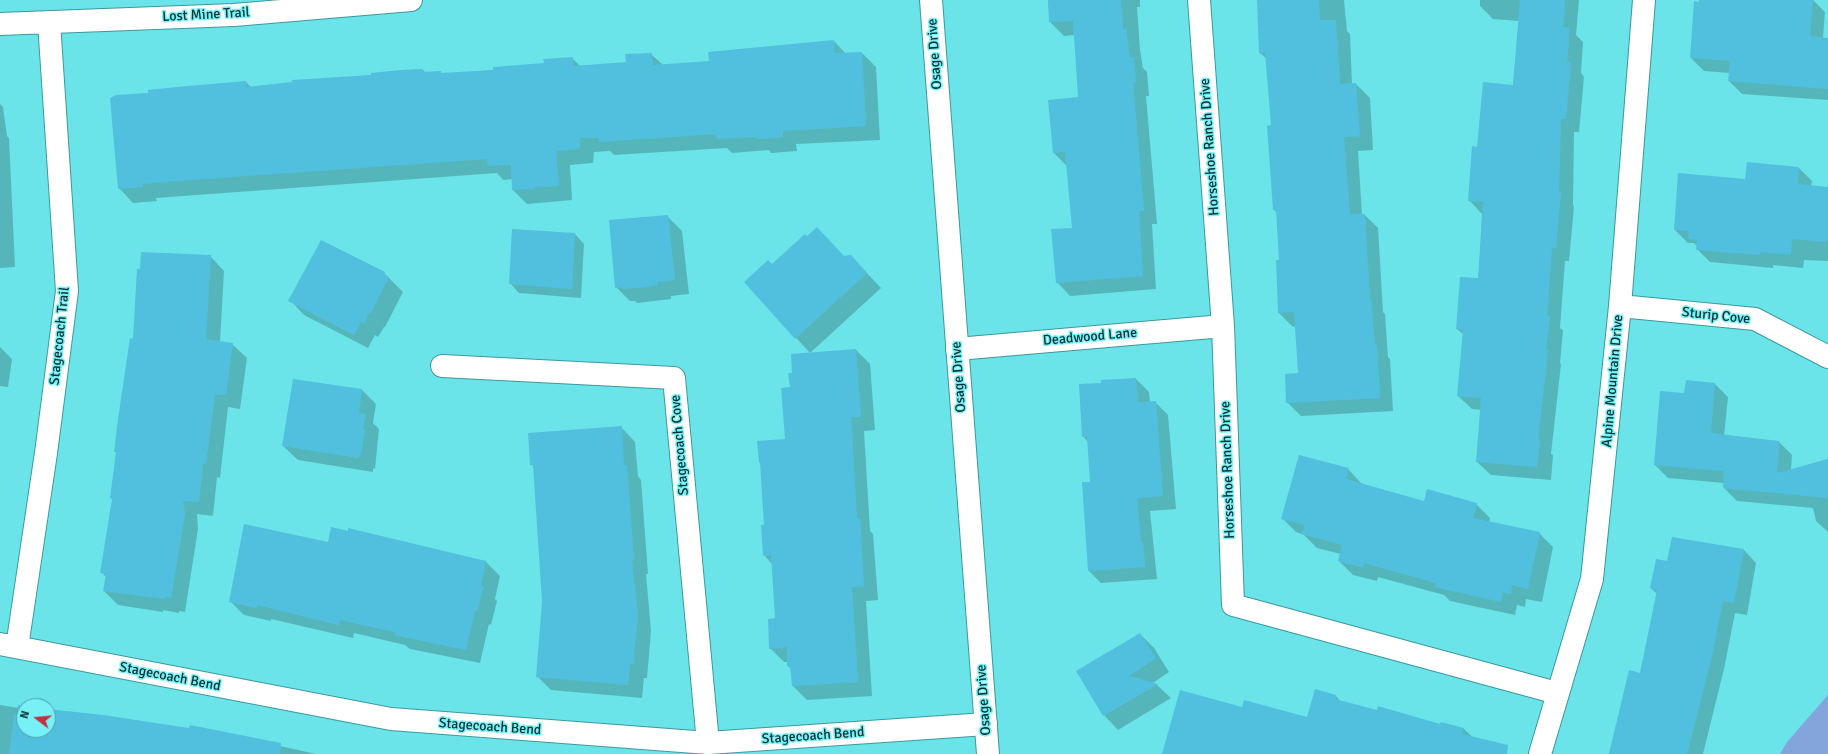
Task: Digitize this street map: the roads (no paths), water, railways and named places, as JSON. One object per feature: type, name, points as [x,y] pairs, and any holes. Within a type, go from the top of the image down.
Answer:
[{"type":"street","name":"Lost Mine Trail","points":[[0,24],[234,14],[323,4],[412,0]]},
{"type":"street","name":"Osage Drive","points":[[931,0],[988,754]]},
{"type":"street","name":"Horseshoe Ranch Drive","points":[[1199,0],[1223,326],[1233,605],[1558,694]]},
{"type":"street","name":"Alpine Mountain Drive","points":[[1540,754],[1592,579],[1620,306],[1644,0]]},
{"type":"street","name":"Stagecoach Trail","points":[[8,645],[46,453],[67,291],[50,22]]},
{"type":"street","name":"Sturip Cove","points":[[1620,306],[1755,319],[1828,357]]},
{"type":"street","name":"Deadwood Lane","points":[[957,349],[1223,326]]},
{"type":"street","name":"Stagecoach Cove","points":[[442,366],[674,378],[708,743]]},
{"type":"street","name":"Stagecoach Bend","points":[[8,645],[390,719],[708,743],[986,724]]},
{"type":"water","points":[[1828,695],[1828,754],[1780,754],[1787,742]]}]
